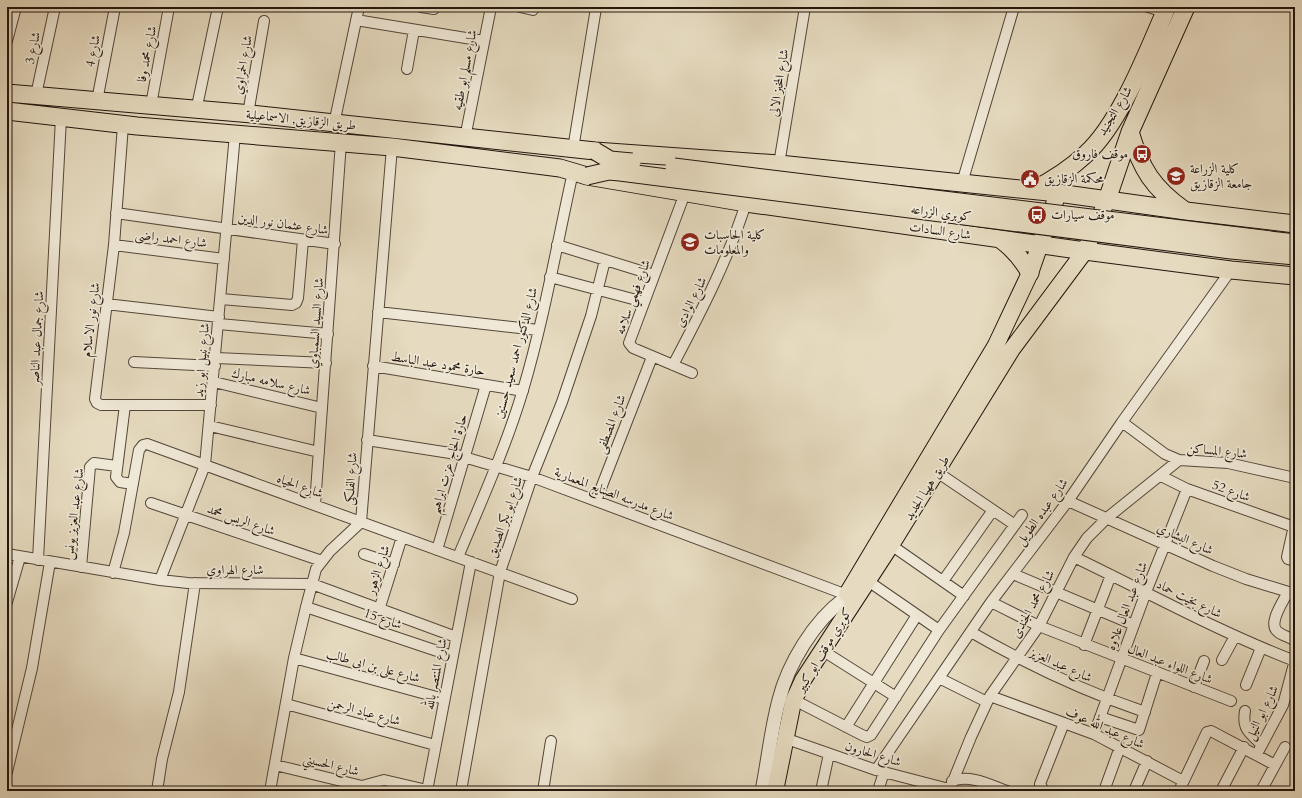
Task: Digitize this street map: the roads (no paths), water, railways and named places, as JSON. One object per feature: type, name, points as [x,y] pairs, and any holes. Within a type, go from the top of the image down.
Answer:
[{"type":"highway","name":"شارع التجنيد","points":[[1107,200],[1130,132],[1186,7]]},
{"type":"highway","name":"شارع التجنيد","points":[[1033,190],[1062,175],[1087,154],[1108,128],[1126,96],[1166,10]]},
{"type":"highway","name":"طريق الزقازيق, الاسماعيلية","points":[[7,93],[248,114],[595,151]]},
{"type":"highway","points":[[68,119],[79,99]]},
{"type":"highway","points":[[118,102],[119,124]]},
{"type":"highway","name":"طريق الزقازيق, الاسماعيلية","points":[[7,111],[119,124],[392,147],[560,168],[580,174]]},
{"type":"highway","points":[[1130,132],[1136,152],[1155,186],[1169,199],[1186,211]]},
{"type":"highway","points":[[1096,142],[1103,149],[1112,153],[1122,153]]},
{"type":"highway","points":[[595,151],[779,164],[1033,190],[1295,224]]},
{"type":"highway","name":"كوبري الزراعه","points":[[595,151],[610,160],[1295,243]]},
{"type":"highway","name":"كوبري الزراعه","points":[[580,174],[620,172],[1231,250],[1295,256]]},
{"type":"highway","name":"شارع السادات","points":[[580,174],[746,203],[1085,251],[1231,270],[1295,276]]},
{"type":"highway","points":[[1000,239],[1012,248],[1023,260],[1030,273]]},
{"type":"main road","name":"طريق ههيا الجديد","points":[[848,598],[996,345],[1030,273],[1058,193]]},
{"type":"main road","name":"طريق ههيا الجديد","points":[[848,598],[868,581],[1012,349],[1085,251],[1107,200]]},
{"type":"main road","name":"كوبري موقف ابو كبير","points":[[775,791],[793,702],[803,680],[824,646],[848,598]]},
{"type":"main road","name":"كوبري موقف ابو كبير","points":[[766,791],[785,700],[795,676],[824,646]]},
{"type":"street","points":[[7,41],[16,7]]},
{"type":"street","name":"شارع 3","points":[[36,95],[55,7]]},
{"type":"street","name":"شارع 4","points":[[97,101],[115,7]]},
{"type":"street","name":"شارع محمد وفا","points":[[150,105],[169,7]]},
{"type":"street","points":[[196,110],[218,7]]},
{"type":"street","points":[[334,124],[359,7]]},
{"type":"street","points":[[421,7],[434,9]]},
{"type":"street","name":"شارع مسلم ابو طقيه","points":[[465,138],[491,7]]},
{"type":"street","points":[[520,7],[533,10]]},
{"type":"street","name":"شارع المخبز الالى","points":[[779,164],[805,7]]},
{"type":"street","points":[[962,183],[1014,7]]},
{"type":"street","points":[[1148,7],[1166,10]]},
{"type":"street","points":[[574,149],[596,8]]},
{"type":"street","points":[[356,20],[484,41]]},
{"type":"street","name":"شارع الحمراوي","points":[[248,114],[264,21]]},
{"type":"street","points":[[408,69],[414,30]]},
{"type":"street","name":"شارع جمال عبد الناصر","points":[[38,560],[68,119]]},
{"type":"street","name":"شارع نور الاسلام","points":[[119,124],[114,245],[106,304],[96,399],[97,403],[101,405],[211,405]]},
{"type":"street","name":"شارع نبيل ابو زيد","points":[[160,580],[205,465],[214,382],[235,134]]},
{"type":"street","name":"شارع السيد السمباوي","points":[[315,505],[335,244],[341,142]]},
{"type":"street","name":"شارع الفلكى","points":[[270,791],[294,658],[316,569],[330,551],[361,522],[392,147]]},
{"type":"street","name":"شارع الدكتور احمد سعيد حسنين","points":[[458,557],[495,466],[522,391],[538,330],[557,246],[580,174]]},
{"type":"street","name":"شارع فهمي سلامه","points":[[686,193],[629,343],[633,348],[692,373]]},
{"type":"street","name":"شارع الوادى","points":[[673,365],[720,273],[734,239],[746,203]]},
{"type":"street","name":"شارع عثمان نور الدين","points":[[116,213],[335,244]]},
{"type":"street","points":[[221,298],[292,305],[296,303],[298,298],[303,240]]},
{"type":"street","name":"شارع احمد راضى","points":[[114,245],[224,259]]},
{"type":"street","points":[[557,246],[654,275]]},
{"type":"street","name":"شارع ابو بكر الصديق","points":[[461,791],[500,572],[532,477],[562,402],[591,316],[605,260]]},
{"type":"street","name":"شارع عبده الطويل","points":[[878,791],[880,771],[939,678],[991,602],[1068,501],[1122,422],[1231,270]]},
{"type":"street","points":[[550,277],[644,302]]},
{"type":"street","points":[[106,304],[219,321],[328,334]]},
{"type":"street","points":[[378,312],[538,330]]},
{"type":"street","name":"شارع المصطفى","points":[[596,502],[652,357]]},
{"type":"street","points":[[134,362],[326,363]]},
{"type":"street","name":"حارة محمود عبد الباسط","points":[[374,366],[522,391]]},
{"type":"street","name":"شارع سلامه مبارك","points":[[214,382],[322,408]]},
{"type":"street","name":"حارة الحاج عزت ابراهيم","points":[[438,550],[486,385]]},
{"type":"street","points":[[125,405],[116,477],[118,481],[133,484]]},
{"type":"street","name":"شارع المساكن","points":[[1122,422],[1165,454],[1179,460],[1228,462],[1295,478]]},
{"type":"street","points":[[210,426],[319,452]]},
{"type":"street","name":"شارع مدرسه الصنايع المعمارية","points":[[367,440],[465,457],[532,477],[848,598]]},
{"type":"street","name":"شارع الحياه","points":[[113,572],[124,533],[140,448],[145,444],[572,599]]},
{"type":"street","name":"شارع محمد الجندى","points":[[950,787],[989,699],[1039,626],[1074,557],[1087,538],[1107,518],[1179,460]]},
{"type":"street","name":"شارع عبد العزيز يونس","points":[[81,567],[90,466],[94,463],[117,466]]},
{"type":"street","points":[[937,472],[1015,525]]},
{"type":"street","name":"شارع 52","points":[[1161,476],[1187,489],[1294,524],[1287,557],[1288,559],[1295,561]]},
{"type":"street","name":"شارع عبد العال علاوه","points":[[1094,734],[1146,592],[1187,489]]},
{"type":"street","name":"شارع البشاري","points":[[1068,501],[1165,545],[1246,579],[1291,593]]},
{"type":"street","name":"شارع الريس محمد","points":[[151,503],[322,561]]},
{"type":"street","points":[[943,582],[993,510]]},
{"type":"street","points":[[800,703],[866,737],[871,735],[939,630],[1022,515]]},
{"type":"street","name":"شارع الزهور","points":[[379,610],[402,537]]},
{"type":"street","points":[[891,545],[964,596]]},
{"type":"street","name":"شارع الهراوي","points":[[7,554],[160,580],[195,583],[312,584],[379,610],[456,637]]},
{"type":"street","points":[[364,554],[394,564]]},
{"type":"street","points":[[7,602],[20,557]]},
{"type":"street","name":"شارع بخيت حماد","points":[[1074,557],[1260,648],[1295,661]]},
{"type":"street","points":[[7,772],[32,668],[50,562]]},
{"type":"street","name":"شارع المنتصر بالله","points":[[427,790],[471,562]]},
{"type":"street","points":[[1013,574],[1134,625]]},
{"type":"street","points":[[1084,644],[1111,575]]},
{"type":"street","points":[[868,581],[939,630]]},
{"type":"street","points":[[157,791],[162,759],[179,692],[195,583]]},
{"type":"street","points":[[1291,593],[1274,622],[1278,632],[1295,640]]},
{"type":"street","name":"طريق ههيا الجديد","points":[[762,791],[779,700],[786,677],[820,621],[831,608],[848,598]]},
{"type":"street","name":"شارع اللواء عبد العال","points":[[991,602],[1039,626],[1121,660],[1231,701]]},
{"type":"street","name":"شارع 15","points":[[306,607],[452,656]]},
{"type":"street","points":[[846,727],[917,615]]},
{"type":"street","name":"شارع عبد العزيز","points":[[971,632],[1017,659],[1061,680],[1107,699],[1145,712]]},
{"type":"street","points":[[1222,660],[1235,636]]},
{"type":"street","points":[[779,791],[800,703],[824,646],[874,683],[896,697]]},
{"type":"street","points":[[1246,684],[1260,648]]},
{"type":"street","name":"شارع على بن ابى طالب","points":[[294,658],[444,699]]},
{"type":"street","points":[[1194,687],[1204,661]]},
{"type":"street","name":"شارع ابو النيل","points":[[1259,749],[1283,705],[1295,661]]},
{"type":"street","points":[[1100,717],[1136,731],[1140,728],[1157,673]]},
{"type":"street","name":"شارع عبد الله عوف","points":[[939,678],[989,699],[1094,734],[1183,781]]},
{"type":"street","name":"شارع عباد الرحمن","points":[[286,704],[435,745]]},
{"type":"street","points":[[1245,711],[1244,725],[1259,749],[1275,765]]},
{"type":"street","points":[[1044,791],[1040,784],[1064,723]]},
{"type":"street","points":[[1179,791],[1208,732],[1212,731],[1244,747],[1259,749]]},
{"type":"street","name":"شارع الحارون","points":[[790,740],[880,771],[950,787]]},
{"type":"street","points":[[543,791],[551,741]]},
{"type":"street","points":[[1104,791],[1120,747]]},
{"type":"street","points":[[1221,791],[1244,747]]},
{"type":"street","points":[[1261,791],[1285,747]]},
{"type":"street","points":[[821,791],[829,754]]},
{"type":"street","points":[[1134,791],[1147,761]]},
{"type":"street","name":"شارع الحسيني","points":[[275,765],[362,786],[384,780],[427,790]]},
{"type":"street","points":[[950,787],[962,778],[972,779],[1007,791]]},
{"type":"place","name":"موقف فاروق","points":[[1142,154]]},
{"type":"place","name":"كلية الزراعة جامعة الزقازيق","points":[[1176,176]]},
{"type":"place","name":"محكمة الزقازيق","points":[[1030,179]]},
{"type":"place","name":"موقف سيارات","points":[[1037,215]]},
{"type":"place","name":"كلية الحاسبات والمعلومات","points":[[690,242]]}]
